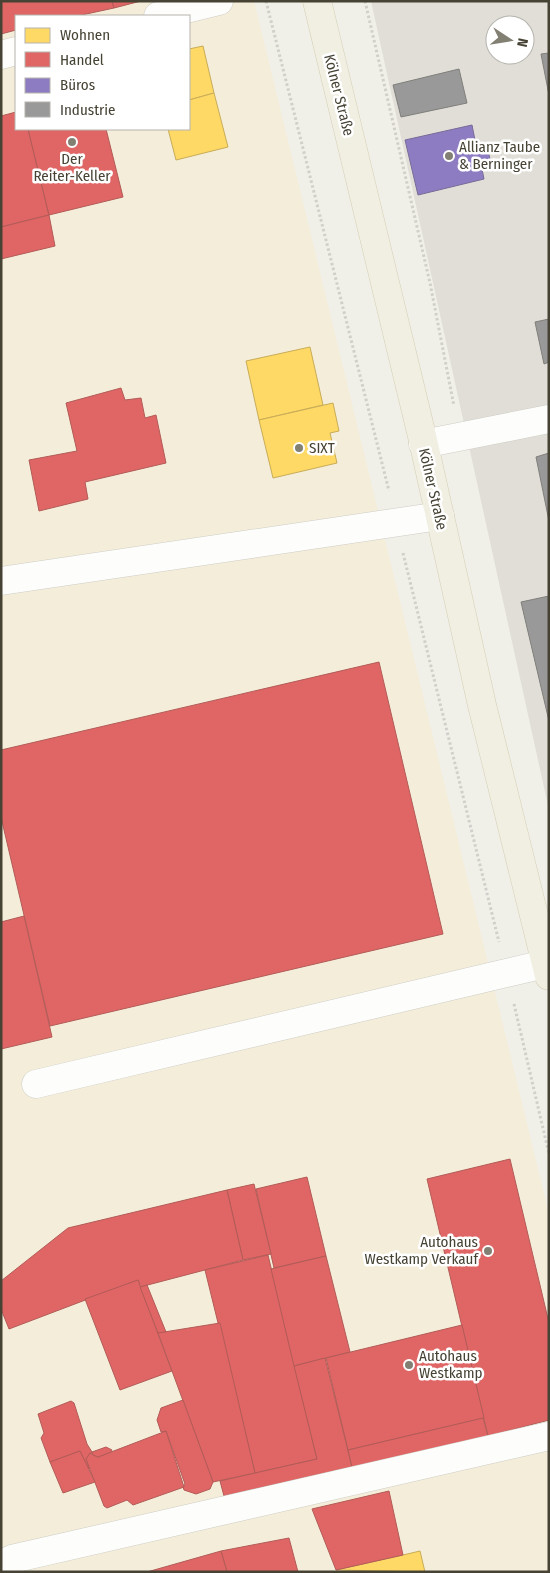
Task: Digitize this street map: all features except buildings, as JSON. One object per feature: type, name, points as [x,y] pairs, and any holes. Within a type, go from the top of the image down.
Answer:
[{"type":"main road","name":"Kölner Straße","points":[[317,1],[440,516],[482,705],[548,968]]},
{"type":"lane","points":[[162,15],[219,1]]},
{"type":"lane","points":[[1,55],[15,51]]},
{"type":"lane","points":[[423,444],[549,419]]},
{"type":"lane","points":[[1,581],[440,516]]},
{"type":"lane","points":[[36,1084],[506,973],[548,968]]},
{"type":"lane","points":[[1,1565],[12,1559],[549,1436]]},
{"type":"path","points":[[266,1],[396,522],[549,1154]]},
{"type":"path","points":[[365,1],[454,396],[454,438]]},
{"type":"shaded area","points":[[1,1],[254,1],[549,1214],[549,1572],[1,1572]]},
{"type":"shaded area","points":[[371,1],[549,1],[549,810]]},
{"type":"place","name":"Der Reiter-Keller","points":[[72,142]]},
{"type":"place","name":"Allianz Taube & Berninger","points":[[449,156]]},
{"type":"place","name":"SIXT","points":[[299,448]]},
{"type":"place","name":"Autohaus Westkamp Verkauf","points":[[488,1251]]},
{"type":"place","name":"Autohaus Westkamp","points":[[409,1365]]}]
